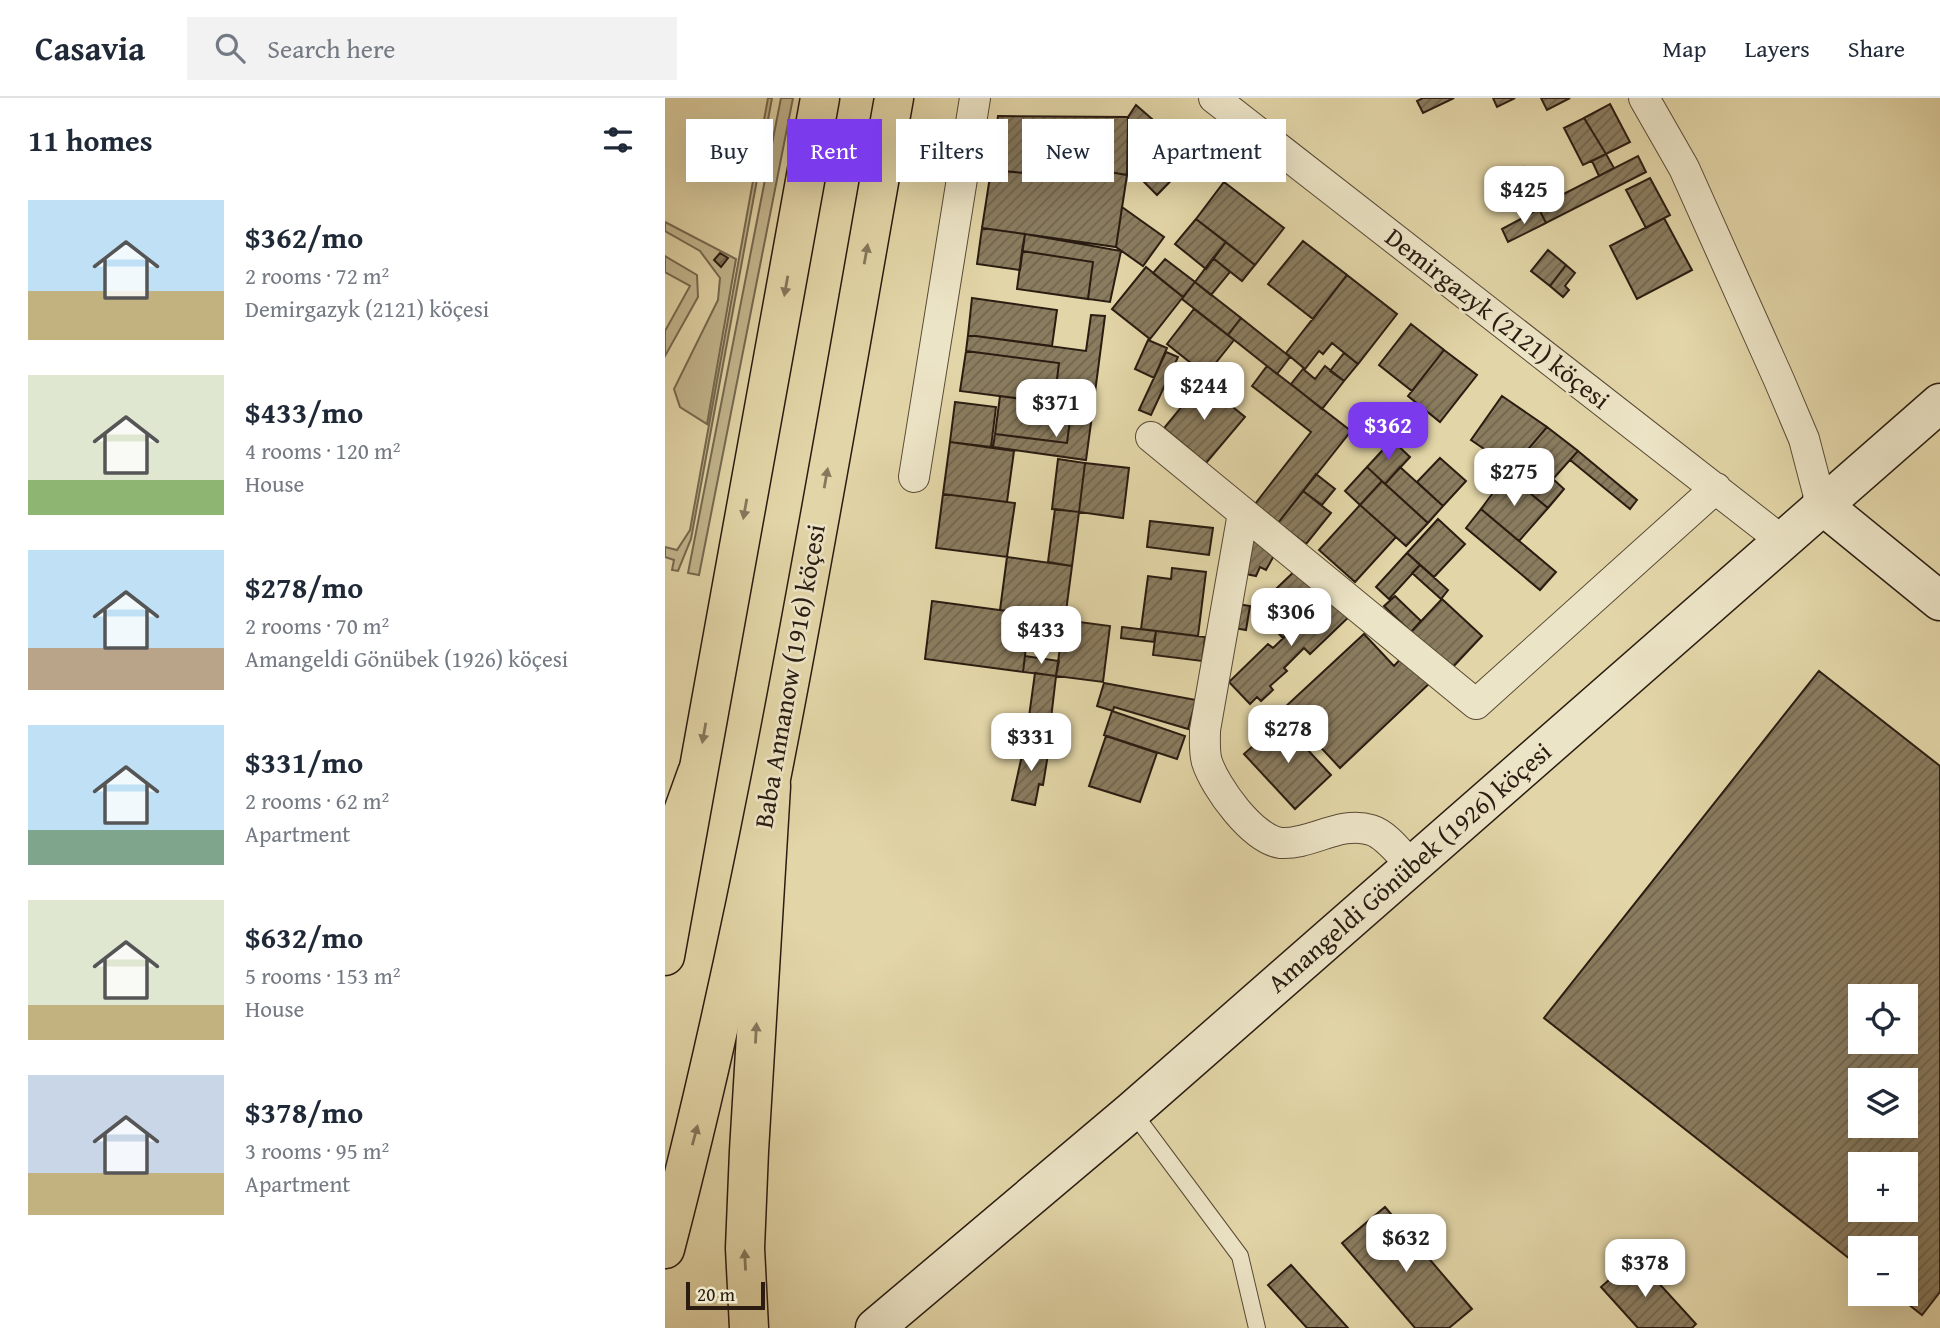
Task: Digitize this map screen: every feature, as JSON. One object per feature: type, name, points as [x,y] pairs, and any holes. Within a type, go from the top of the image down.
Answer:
[{"type":"main road","points":[[665,957],[820,98]]},
{"type":"main road","name":"Baba Annanow (1916) köçesi","points":[[665,1249],[699,1120],[771,786],[894,98]]},
{"type":"main road","points":[[665,862],[697,773]]},
{"type":"main road","points":[[749,1328],[745,1248],[747,1193],[771,786]]},
{"type":"street","points":[[914,477],[975,98]]},
{"type":"street","name":"Demirgazyk (2121) köçesi","points":[[1214,98],[1781,540]]},
{"type":"street","points":[[1644,98],[1684,168],[1779,380],[1804,439],[1821,504],[1940,601]]},
{"type":"street","name":"Amangeldi Gönübek (1926) köçesi","points":[[875,1328],[1132,1111],[1940,402]]},
{"type":"street","points":[[1151,437],[1476,704],[1716,488]]},
{"type":"street","points":[[1243,513],[1205,730],[1205,758],[1214,780],[1244,818],[1265,837],[1280,843],[1339,830],[1371,830],[1381,835],[1411,866]]},
{"type":"lane","points":[[1132,1111],[1240,1256],[1257,1328]]},
{"type":"shaded area","points":[[768,98],[772,98],[768,119],[764,119]]},
{"type":"shaded area","points":[[781,98],[793,98],[699,575],[688,573],[765,182],[773,182],[773,139]]},
{"type":"shaded area","points":[[753,182],[757,182],[691,539],[678,571],[672,570],[674,560],[665,557],[665,547],[677,550],[690,530]]},
{"type":"shaded area","points":[[665,222],[736,259],[707,424],[680,407],[674,389],[718,300],[720,278],[700,251],[665,231]]},
{"type":"shaded area","points":[[665,256],[697,275],[698,297],[665,356],[665,331],[690,286],[665,272]]},
{"type":"building","points":[[1423,98],[1454,98],[1423,113],[1417,101]]},
{"type":"building","points":[[1493,98],[1515,98],[1497,107]]},
{"type":"building","points":[[1541,98],[1570,98],[1547,110]]},
{"type":"building","points":[[1610,104],[1630,142],[1606,154],[1584,118]]},
{"type":"building","points":[[1136,105],[1152,119],[1128,119]]},
{"type":"building","points":[[998,116],[1128,117],[1127,175],[1114,173],[1114,119],[1022,119],[1022,173],[1008,171],[1008,119],[998,119]]},
{"type":"building","points":[[1584,118],[1606,154],[1583,165],[1564,128]]},
{"type":"building","points":[[1606,154],[1614,168],[1599,176],[1592,161]]},
{"type":"building","points":[[1638,156],[1646,172],[1546,223],[1538,207]]},
{"type":"building","points":[[1523,167],[1529,178],[1514,186],[1510,177]]},
{"type":"building","points":[[1008,171],[1022,173],[1022,182],[1114,182],[1114,173],[1127,175],[1116,247],[982,228],[989,182],[1008,182]]},
{"type":"building","points":[[1650,178],[1670,215],[1646,228],[1626,190]]},
{"type":"building","points":[[1144,182],[1170,182],[1157,195]]},
{"type":"building","points":[[1224,182],[1284,228],[1255,265],[1196,219]]},
{"type":"building","points":[[1122,207],[1164,237],[1143,266],[1116,247]]},
{"type":"building","points":[[1539,209],[1546,223],[1508,242],[1502,229]]},
{"type":"building","points":[[1664,218],[1692,270],[1637,299],[1610,246]]},
{"type":"building","points":[[1196,219],[1226,242],[1206,269],[1175,244]]},
{"type":"building","points":[[982,228],[1025,234],[1020,270],[977,264]]},
{"type":"building","points":[[1025,234],[1121,251],[1110,302],[1088,299],[1093,262],[1022,251]]},
{"type":"building","points":[[1303,241],[1347,275],[1313,319],[1268,284]]},
{"type":"building","points":[[1226,242],[1255,265],[1242,281],[1213,258]]},
{"type":"building","points":[[1548,250],[1566,265],[1550,286],[1531,271]]},
{"type":"building","points":[[1022,251],[1093,262],[1088,299],[1017,289]]},
{"type":"building","points":[[720,253],[728,258],[721,267],[714,260]]},
{"type":"building","points":[[1213,258],[1230,272],[1211,295],[1195,282]]},
{"type":"building","points":[[1165,259],[1195,282],[1183,297],[1153,273]]},
{"type":"building","points":[[1566,265],[1575,273],[1565,286],[1569,290],[1563,297],[1550,286]]},
{"type":"building","points":[[1146,267],[1183,297],[1150,339],[1112,309]]},
{"type":"building","points":[[1347,275],[1397,314],[1358,364],[1332,343],[1323,354],[1319,351],[1305,369],[1286,353]]},
{"type":"building","points":[[1195,282],[1241,318],[1228,335],[1182,299]]},
{"type":"building","points":[[972,298],[1057,310],[1052,346],[968,335]]},
{"type":"building","points":[[1194,309],[1234,340],[1206,375],[1167,344]]},
{"type":"building","points":[[1091,315],[1105,316],[1093,408],[1054,403],[1059,363],[966,351],[968,335],[1086,351]]},
{"type":"building","points":[[1241,318],[1290,357],[1277,374],[1228,335]]},
{"type":"building","points":[[1411,324],[1444,350],[1412,391],[1379,365]]},
{"type":"building","points":[[1148,340],[1167,348],[1154,378],[1135,369]]},
{"type":"building","points":[[1444,350],[1477,375],[1440,422],[1408,396]]},
{"type":"building","points":[[966,351],[1059,363],[1054,403],[960,391]]},
{"type":"building","points":[[1166,352],[1178,357],[1151,415],[1139,410]]},
{"type":"building","points":[[1344,353],[1358,364],[1344,381],[1330,371]]},
{"type":"building","points":[[1267,366],[1351,431],[1278,523],[1255,504],[1311,432],[1252,386]]},
{"type":"building","points":[[1325,366],[1344,381],[1322,409],[1291,384],[1303,369],[1315,379]]},
{"type":"building","points":[[1202,382],[1245,417],[1206,463],[1164,428]]},
{"type":"building","points":[[1000,396],[1072,405],[1067,443],[995,434]]},
{"type":"building","points":[[1502,396],[1547,427],[1512,468],[1471,440]]},
{"type":"building","points":[[955,402],[996,407],[991,447],[950,442]]},
{"type":"building","points":[[1072,405],[1093,408],[1086,460],[993,447],[995,434],[1067,443]]},
{"type":"building","points":[[1547,427],[1578,451],[1553,479],[1564,489],[1548,508],[1507,474]]},
{"type":"building","points":[[1392,440],[1410,457],[1385,484],[1367,467]]},
{"type":"building","points":[[950,442],[1014,451],[1007,502],[943,494]]},
{"type":"building","points":[[1578,451],[1637,500],[1630,509],[1570,460]]},
{"type":"building","points":[[1440,458],[1466,481],[1443,506],[1417,482]]},
{"type":"building","points":[[1058,459],[1085,463],[1079,512],[1052,509]]},
{"type":"building","points":[[1085,463],[1129,468],[1123,518],[1079,512]]},
{"type":"building","points":[[1367,467],[1382,481],[1360,505],[1345,491]]},
{"type":"building","points":[[1400,467],[1443,506],[1428,523],[1385,484]]},
{"type":"building","points":[[1316,474],[1335,489],[1322,505],[1303,491]]},
{"type":"building","points":[[1507,474],[1548,508],[1519,541],[1481,509]]},
{"type":"building","points":[[1382,481],[1428,523],[1406,546],[1360,505]]},
{"type":"building","points":[[1303,491],[1331,513],[1306,544],[1278,523]]},
{"type":"building","points":[[943,494],[1015,503],[1007,557],[936,548]]},
{"type":"building","points":[[1360,505],[1396,537],[1355,582],[1319,550]]},
{"type":"building","points":[[1055,509],[1079,512],[1072,566],[1048,562]]},
{"type":"building","points":[[1481,509],[1556,572],[1540,590],[1466,528]]},
{"type":"building","points":[[1438,519],[1465,544],[1434,577],[1407,553]]},
{"type":"building","points":[[1150,521],[1213,528],[1209,555],[1147,547]]},
{"type":"building","points":[[1246,537],[1276,552],[1266,570],[1260,567],[1256,576],[1241,573]]},
{"type":"building","points":[[1407,553],[1420,565],[1389,599],[1376,587]]},
{"type":"building","points":[[1007,557],[1072,566],[1065,619],[1000,610]]},
{"type":"building","points":[[1420,565],[1448,590],[1441,599],[1412,573]]},
{"type":"building","points":[[1300,566],[1328,595],[1283,638],[1255,609]]},
{"type":"building","points":[[1172,568],[1206,572],[1198,636],[1141,629],[1148,576],[1171,579]]},
{"type":"building","points":[[1334,590],[1354,612],[1310,654],[1304,648],[1284,668],[1287,671],[1270,686],[1273,690],[1261,701],[1257,697],[1250,704],[1229,682],[1268,644],[1273,648]]},
{"type":"building","points":[[1395,596],[1421,621],[1411,632],[1384,606]]},
{"type":"building","points":[[1442,599],[1482,636],[1451,669],[1411,632]]},
{"type":"building","points":[[932,601],[1030,614],[1023,672],[925,659]]},
{"type":"building","points":[[1238,604],[1250,606],[1246,630],[1234,628]]},
{"type":"building","points":[[1064,620],[1110,626],[1103,682],[1056,676]]},
{"type":"building","points":[[1122,627],[1156,631],[1154,642],[1121,638]]},
{"type":"building","points":[[1156,631],[1205,637],[1202,661],[1153,655]]},
{"type":"building","points":[[1364,634],[1394,666],[1405,654],[1433,680],[1340,768],[1284,708]]},
{"type":"building","points":[[1025,656],[1059,661],[1056,676],[1023,672]]},
{"type":"building","points":[[1819,671],[1940,766],[1940,1292],[1922,1315],[1911,1306],[1918,1306],[1918,1236],[1848,1236],[1848,1258],[1544,1018]]},
{"type":"building","points":[[1035,673],[1056,676],[1050,727],[1028,724]]},
{"type":"building","points":[[1104,683],[1196,700],[1188,729],[1114,707],[1113,711],[1097,706]]},
{"type":"building","points":[[1112,711],[1185,736],[1177,759],[1104,735]]},
{"type":"building","points":[[1281,721],[1331,775],[1295,809],[1244,754]]},
{"type":"building","points":[[1106,736],[1157,753],[1140,802],[1089,786]]},
{"type":"building","points":[[1025,742],[1049,748],[1043,785],[1039,784],[1035,805],[1012,800]]},
{"type":"building","points":[[1385,1207],[1472,1309],[1449,1328],[1415,1328],[1342,1243]]},
{"type":"building","points":[[1635,1257],[1696,1324],[1692,1328],[1638,1328],[1601,1287]]},
{"type":"building","points":[[1291,1265],[1348,1328],[1307,1328],[1268,1285]]}]
